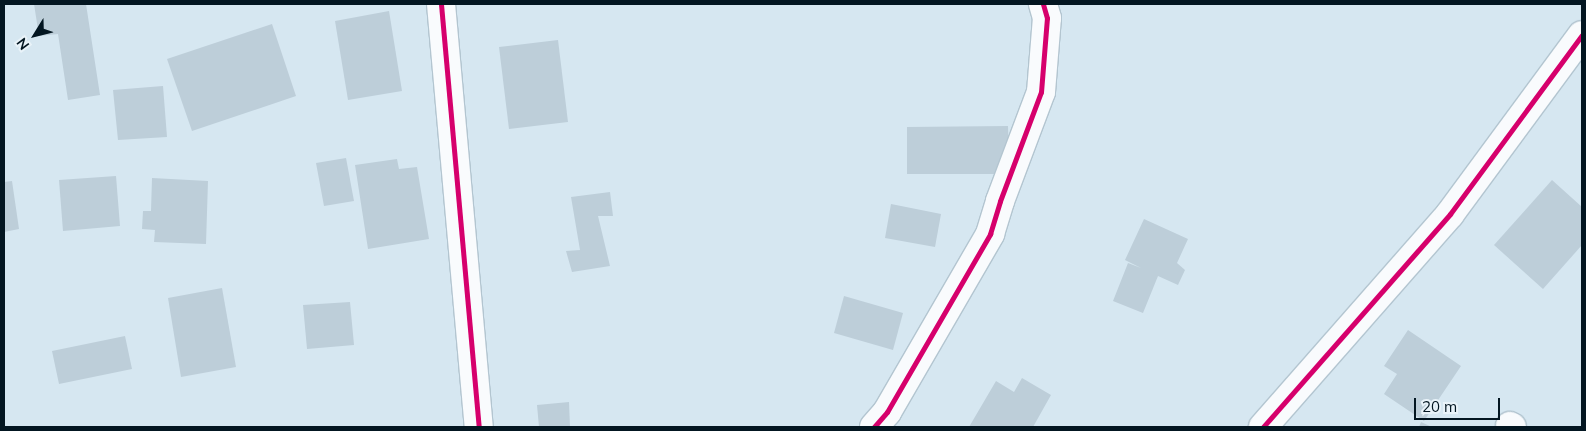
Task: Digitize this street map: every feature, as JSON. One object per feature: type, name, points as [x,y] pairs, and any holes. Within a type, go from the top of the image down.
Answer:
[{"type":"street","points":[[441,4],[479,427]]},
{"type":"street","points":[[874,427],[887,412],[990,234],[1000,201],[1041,92],[1047,18],[1043,4]]},
{"type":"street","points":[[1263,427],[1450,214],[1582,35]]},
{"type":"building","points":[[34,4],[86,4],[100,95],[68,100],[58,34],[39,36]]},
{"type":"building","points":[[389,11],[402,91],[348,100],[335,21]]},
{"type":"building","points":[[272,24],[296,96],[192,131],[167,59]]},
{"type":"building","points":[[558,40],[568,122],[509,129],[499,47]]},
{"type":"building","points":[[163,86],[167,137],[118,140],[113,90]]},
{"type":"building","points":[[1008,126],[1009,174],[907,174],[907,127]]},
{"type":"building","points":[[346,158],[354,201],[324,206],[316,163]]},
{"type":"building","points":[[397,159],[399,169],[417,167],[429,239],[368,249],[355,165]]},
{"type":"building","points":[[116,176],[120,226],[63,231],[59,180]]},
{"type":"building","points":[[152,178],[208,181],[206,244],[154,242],[155,230],[142,229],[143,211],[151,211]]},
{"type":"building","points":[[1552,180],[1582,207],[1582,245],[1543,289],[1494,245]]},
{"type":"building","points":[[12,181],[19,229],[4,232],[4,182]]},
{"type":"building","points":[[610,192],[613,216],[598,216],[610,266],[572,272],[566,251],[580,250],[571,197]]},
{"type":"building","points":[[891,204],[941,214],[935,247],[885,238]]},
{"type":"building","points":[[1144,219],[1188,239],[1177,263],[1185,270],[1178,285],[1158,276],[1143,313],[1113,301],[1128,263],[1141,268],[1125,260]]},
{"type":"building","points":[[222,288],[236,367],[181,377],[168,298]]},
{"type":"building","points":[[844,296],[903,313],[893,350],[834,333]]},
{"type":"building","points":[[350,302],[354,345],[307,349],[303,305]]},
{"type":"building","points":[[1408,330],[1461,366],[1424,421],[1384,394],[1397,374],[1384,366]]},
{"type":"building","points":[[125,336],[132,369],[59,384],[52,351]]},
{"type":"building","points":[[1022,378],[1051,395],[1033,427],[969,427],[996,381],[1014,392]]},
{"type":"building","points":[[569,402],[570,427],[539,427],[537,405]]},
{"type":"building","points":[[1421,422],[1432,427],[1419,427]]},
{"type":"cycle path","points":[[441,4],[479,427]]},
{"type":"cycle path","points":[[874,427],[887,412],[990,234],[1000,201],[1041,92],[1047,18],[1043,4]]},
{"type":"cycle path","points":[[1263,427],[1450,214],[1582,35]]}]
